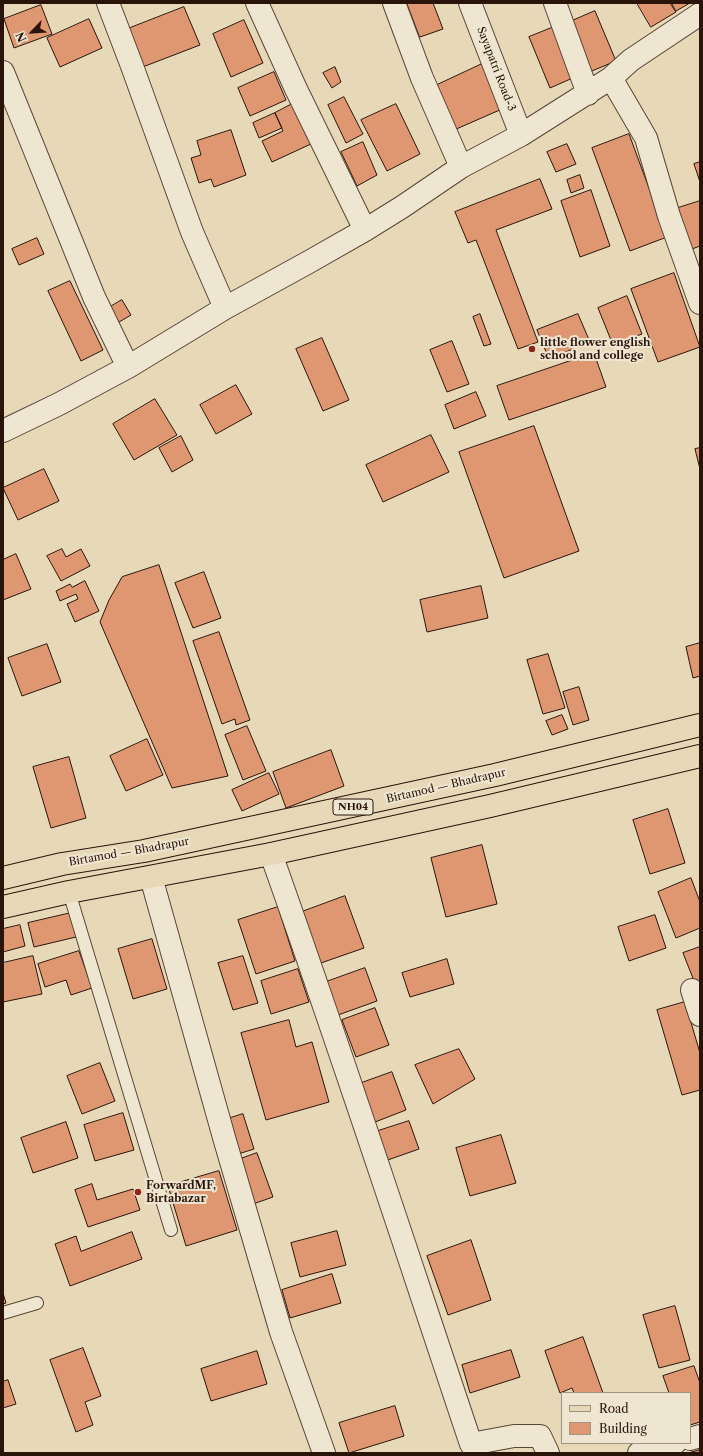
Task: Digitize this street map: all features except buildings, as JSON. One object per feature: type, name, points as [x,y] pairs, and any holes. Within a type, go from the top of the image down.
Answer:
[{"type":"main road","name":"Birtamod — Bhadrapur","points":[[3,878],[62,864],[144,851],[281,822],[495,775],[700,725]]},
{"type":"main road","points":[[622,744],[625,774]]},
{"type":"main road","name":"NH04","points":[[3,907],[69,892],[271,854],[490,806],[625,774],[699,759]]},
{"type":"street","points":[[108,3],[192,232],[225,308]]},
{"type":"street","points":[[257,3],[296,89],[366,230]]},
{"type":"street","points":[[394,3],[422,78],[461,167]]},
{"type":"street","name":"Sayapatri Road-3","points":[[470,3],[521,135]]},
{"type":"street","points":[[554,3],[588,94]]},
{"type":"street","points":[[3,431],[59,404],[128,367],[225,308],[366,230],[461,167],[521,135],[588,94],[611,78],[631,60],[700,14]]},
{"type":"street","points":[[3,72],[94,297],[128,367]]},
{"type":"street","points":[[611,78],[646,138],[669,216],[700,303]]},
{"type":"street","points":[[271,854],[306,951],[471,1444],[514,1436],[540,1436],[548,1453]]},
{"type":"street","points":[[151,877],[227,1149],[281,1332],[324,1453]]},
{"type":"street","points":[[692,990],[700,1015]]},
{"type":"street","points":[[639,1453],[671,1444]]},
{"type":"lane","points":[[69,892],[171,1230]]},
{"type":"lane","points":[[3,1312],[36,1303]]},
{"type":"place","name":"little flower english school and college","points":[[532,349]]},
{"type":"place","name":"ForwardMF, Birtabazar","points":[[138,1192]]}]
